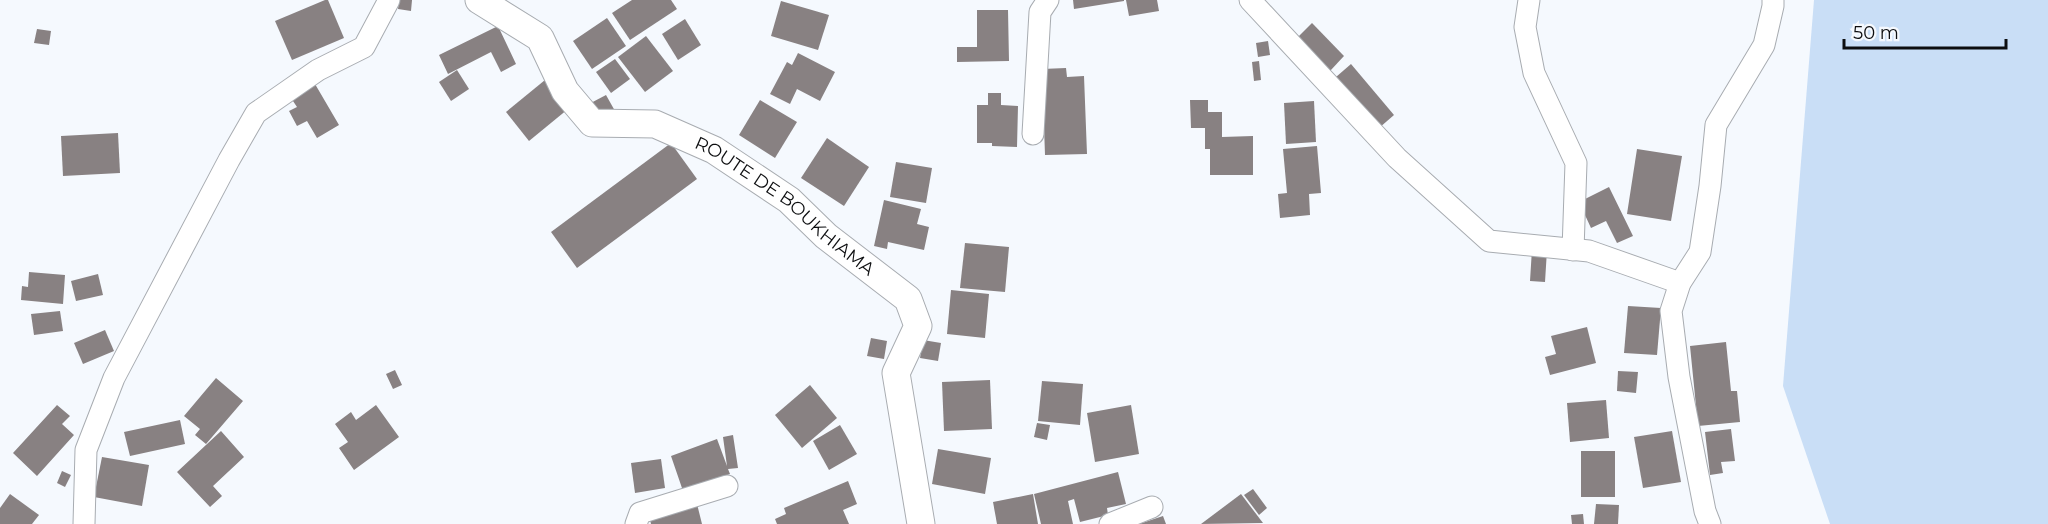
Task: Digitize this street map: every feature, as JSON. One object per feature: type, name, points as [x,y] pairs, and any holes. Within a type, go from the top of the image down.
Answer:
[{"type":"street","points":[[84,524],[86,450],[114,378],[256,113],[318,70],[364,47],[388,0]]},
{"type":"street","name":"ROUTE DE BOUKHIAMA","points":[[479,0],[540,38],[565,91],[592,123],[655,124],[714,150],[789,200],[826,236],[908,300],[918,326],[896,374],[921,524]]},
{"type":"street","points":[[1250,0],[1397,158],[1489,242],[1589,251],[1680,283]]},
{"type":"street","points":[[1529,0],[1525,27],[1534,73],[1576,163],[1573,250]]},
{"type":"street","points":[[1710,524],[1705,510],[1679,377],[1671,311],[1680,283],[1700,252],[1716,124],[1764,45],[1773,0]]},
{"type":"street","points":[[1034,134],[1039,4]]},
{"type":"street","points":[[636,524],[640,513],[727,486]]},
{"type":"street","points":[[1110,524],[1152,507]]},
{"type":"shaded area","points":[[1814,0],[2048,0],[2048,524],[1830,524],[1783,386]]},
{"type":"building","points":[[328,0],[344,38],[292,60],[275,21]]},
{"type":"building","points":[[399,0],[412,0],[411,11],[398,9]]},
{"type":"building","points":[[632,0],[671,0],[677,9],[630,40],[612,13]]},
{"type":"building","points":[[1073,0],[1124,0],[1124,1],[1074,9]]},
{"type":"building","points":[[1126,0],[1157,0],[1159,11],[1129,16]]},
{"type":"building","points":[[781,1],[829,15],[818,50],[771,36]]},
{"type":"building","points":[[977,10],[1008,10],[1009,61],[957,62],[957,47],[977,47]]},
{"type":"building","points":[[607,18],[626,46],[592,69],[573,41]]},
{"type":"building","points":[[685,19],[701,45],[678,60],[662,34]]},
{"type":"building","points":[[1312,23],[1344,56],[1330,71],[1297,38]]},
{"type":"building","points":[[498,26],[516,64],[501,72],[491,52],[448,74],[439,55]]},
{"type":"building","points":[[37,29],[51,31],[49,45],[34,43]]},
{"type":"building","points":[[646,36],[673,71],[645,92],[618,57]]},
{"type":"building","points":[[1268,41],[1270,55],[1258,57],[1256,43]]},
{"type":"building","points":[[798,53],[835,72],[820,101],[797,89],[790,104],[770,94],[787,62],[792,65]]},
{"type":"building","points":[[615,59],[630,79],[611,93],[596,72]]},
{"type":"building","points":[[1259,61],[1261,80],[1254,81],[1252,62]]},
{"type":"building","points":[[1351,64],[1394,115],[1379,128],[1336,77]]},
{"type":"building","points":[[1066,68],[1067,77],[1084,76],[1087,154],[1045,155],[1042,69]]},
{"type":"building","points":[[457,70],[469,89],[451,101],[439,82]]},
{"type":"building","points":[[545,80],[568,109],[529,141],[506,112]]},
{"type":"building","points":[[315,84],[339,125],[317,138],[307,121],[297,126],[289,111],[297,107],[291,98]]},
{"type":"building","points":[[988,93],[1001,93],[1001,105],[1018,106],[1017,147],[977,143],[977,105],[988,105]]},
{"type":"building","points":[[606,95],[615,111],[595,121],[587,105]]},
{"type":"building","points":[[760,100],[797,122],[775,158],[739,135]]},
{"type":"building","points":[[1190,100],[1208,100],[1208,112],[1222,112],[1222,137],[1253,136],[1253,175],[1210,175],[1210,149],[1205,149],[1205,128],[1191,128]]},
{"type":"building","points":[[1314,101],[1316,142],[1286,144],[1284,103]]},
{"type":"building","points":[[118,133],[120,173],[63,176],[61,136]]},
{"type":"building","points":[[827,138],[869,167],[844,206],[801,178]]},
{"type":"building","points":[[671,143],[697,179],[577,268],[551,232]]},
{"type":"building","points":[[1317,146],[1321,193],[1309,194],[1310,215],[1280,218],[1278,194],[1287,193],[1283,149]]},
{"type":"building","points":[[1637,149],[1682,156],[1671,221],[1627,214]]},
{"type":"building","points":[[896,162],[932,168],[926,203],[890,197]]},
{"type":"building","points":[[1609,187],[1633,236],[1617,243],[1606,221],[1591,228],[1579,202]]},
{"type":"building","points":[[884,200],[921,209],[917,224],[929,227],[924,250],[888,242],[887,249],[874,246]]},
{"type":"building","points":[[965,243],[1009,247],[1005,292],[960,288]]},
{"type":"building","points":[[1532,249],[1547,250],[1545,282],[1530,281]]},
{"type":"building","points":[[29,272],[65,275],[63,304],[21,300],[22,286],[28,287]]},
{"type":"building","points":[[98,274],[103,295],[76,301],[71,281]]},
{"type":"building","points":[[951,290],[989,294],[985,338],[947,334]]},
{"type":"building","points":[[1628,306],[1661,308],[1657,355],[1624,353]]},
{"type":"building","points":[[60,311],[63,331],[34,335],[31,314]]},
{"type":"building","points":[[1587,327],[1596,363],[1550,375],[1545,357],[1556,354],[1551,336]]},
{"type":"building","points":[[105,330],[114,351],[83,364],[74,343]]},
{"type":"building","points":[[871,338],[887,341],[884,359],[867,356]]},
{"type":"building","points":[[923,340],[941,343],[938,361],[920,358]]},
{"type":"building","points":[[1726,342],[1731,391],[1737,391],[1740,422],[1698,426],[1690,346]]},
{"type":"building","points":[[395,370],[402,385],[393,389],[386,374]]},
{"type":"building","points":[[1618,371],[1638,372],[1636,393],[1617,391]]},
{"type":"building","points":[[216,378],[243,401],[206,444],[195,435],[200,429],[184,416]]},
{"type":"building","points":[[990,380],[992,429],[944,431],[942,382]]},
{"type":"building","points":[[1042,381],[1083,384],[1080,425],[1038,421]]},
{"type":"building","points":[[810,385],[837,418],[802,448],[775,415]]},
{"type":"building","points":[[1606,400],[1609,438],[1570,442],[1567,403]]},
{"type":"building","points":[[57,405],[70,416],[62,424],[74,435],[37,476],[13,453]]},
{"type":"building","points":[[376,405],[399,437],[354,470],[339,448],[348,442],[335,424],[351,412],[356,420]]},
{"type":"building","points":[[1131,405],[1139,454],[1095,462],[1087,413]]},
{"type":"building","points":[[180,420],[185,444],[130,456],[124,432]]},
{"type":"building","points":[[1037,423],[1050,425],[1047,440],[1034,437]]},
{"type":"building","points":[[840,425],[857,454],[829,470],[813,441]]},
{"type":"building","points":[[1731,429],[1735,461],[1721,462],[1723,473],[1710,475],[1705,432]]},
{"type":"building","points":[[221,431],[244,457],[213,486],[222,496],[210,507],[177,472]]},
{"type":"building","points":[[1672,431],[1681,482],[1643,488],[1634,437]]},
{"type":"building","points":[[733,435],[738,468],[728,469],[730,474],[683,491],[671,456],[717,439],[727,466],[723,437]]},
{"type":"building","points":[[938,449],[991,458],[985,494],[932,484]]},
{"type":"building","points":[[1581,451],[1615,451],[1615,497],[1581,497]]},
{"type":"building","points":[[102,457],[149,465],[142,506],[94,497]]},
{"type":"building","points":[[661,459],[665,488],[635,493],[631,463]]},
{"type":"building","points":[[62,471],[71,475],[65,487],[57,483]]},
{"type":"building","points":[[1118,472],[1126,504],[1107,508],[1108,515],[1080,522],[1074,499],[1068,501],[1073,524],[1041,524],[1034,494]]},
{"type":"building","points":[[848,481],[857,504],[843,510],[849,524],[777,524],[775,519],[786,514],[784,508]]},
{"type":"building","points":[[1253,489],[1267,508],[1259,515],[1244,495]]},
{"type":"building","points":[[10,494],[39,515],[32,524],[0,524],[0,508]]},
{"type":"building","points":[[1033,494],[1038,524],[997,524],[993,502]]},
{"type":"building","points":[[1241,494],[1263,523],[1201,524]]},
{"type":"building","points":[[697,504],[702,524],[651,524],[649,515]]},
{"type":"building","points":[[1596,504],[1619,505],[1618,524],[1594,524]]},
{"type":"building","points":[[1583,514],[1584,524],[1572,524],[1571,515]]},
{"type":"building","points":[[1163,516],[1166,524],[1139,524]]}]
